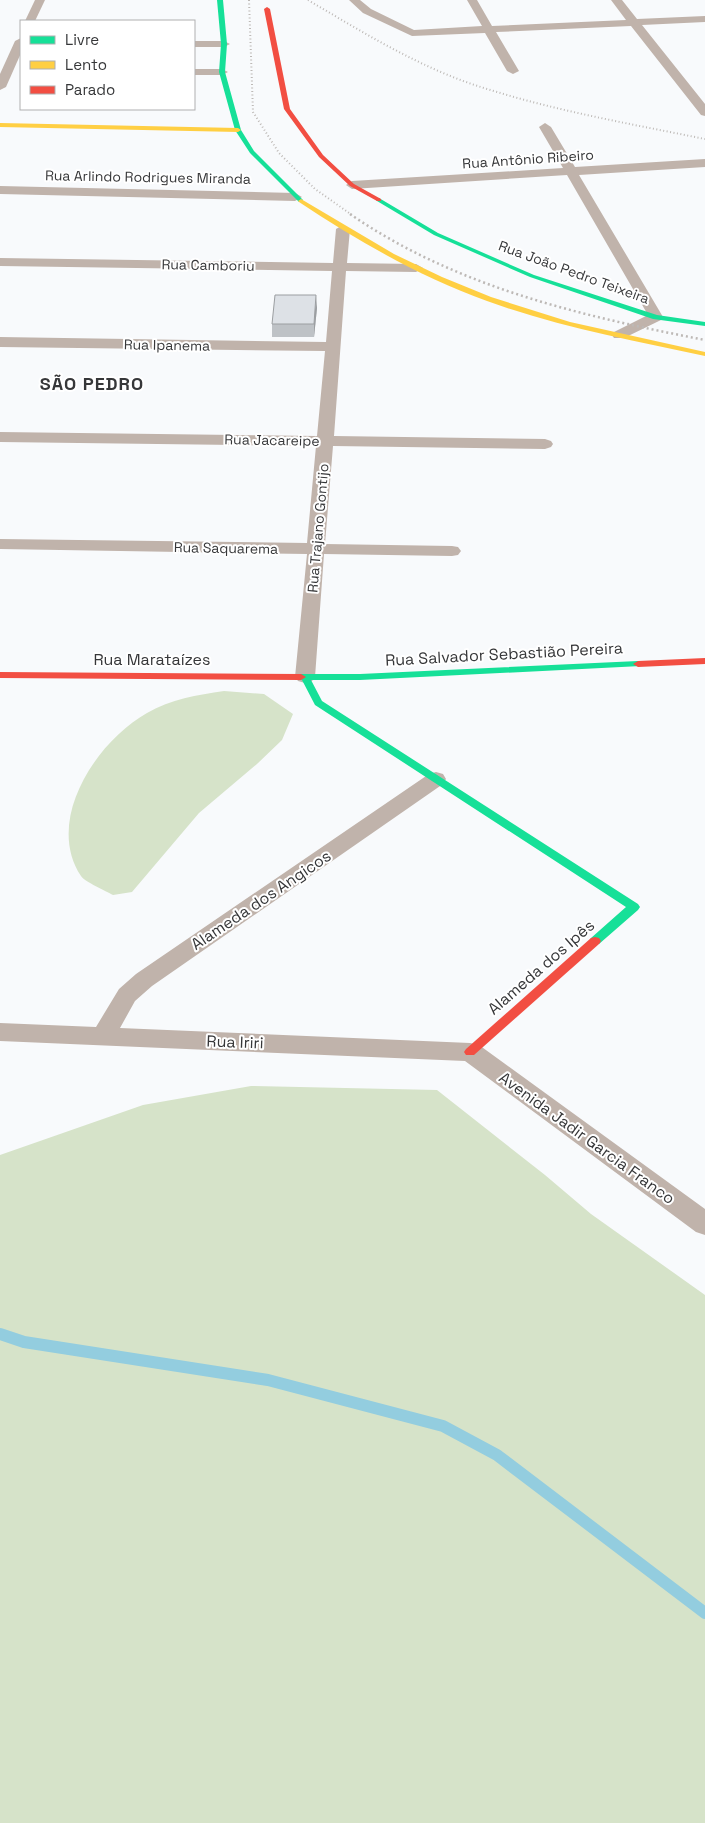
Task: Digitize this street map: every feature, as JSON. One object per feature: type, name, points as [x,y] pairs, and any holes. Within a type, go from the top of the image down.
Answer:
[{"type":"street","points":[[30,20],[40,0]]},
{"type":"street","points":[[220,0],[224,44],[222,72],[238,130],[252,152],[295,197],[343,229],[416,268],[489,300],[575,325],[705,354]]},
{"type":"street","points":[[354,0],[367,11],[412,33],[705,19]]},
{"type":"street","points":[[472,0],[513,71]]},
{"type":"street","points":[[616,0],[705,112]]},
{"type":"street","name":"Rua João Pedro Teixeira","points":[[267,9],[287,109],[321,156],[352,185],[436,234],[532,276],[656,317],[705,324]]},
{"type":"street","points":[[0,87],[20,44]]},
{"type":"street","points":[[195,44],[224,44]]},
{"type":"street","points":[[0,58],[14,58]]},
{"type":"street","points":[[8,70],[20,70]]},
{"type":"street","points":[[195,72],[222,72]]},
{"type":"street","points":[[0,125],[238,130]]},
{"type":"street","points":[[545,127],[656,317],[619,335]]},
{"type":"street","name":"Rua Antônio Ribeiro","points":[[352,185],[705,163]]},
{"type":"street","name":"Rua Arlindo Rodrigues Miranda","points":[[0,190],[295,197]]},
{"type":"street","name":"Rua Trajano Gontijo","points":[[305,677],[343,229]]},
{"type":"street","name":"Rua Camboriu","points":[[0,262],[416,268]]},
{"type":"street","name":"Rua Ipanema","points":[[0,342],[334,347]]},
{"type":"street","name":"Rua Jacareipe","points":[[0,436],[545,444]]},
{"type":"street","name":"Rua Saquarema","points":[[0,544],[452,551]]},
{"type":"street","name":"Rua Salvador Sebastião Pereira","points":[[305,677],[360,677],[705,662]]},
{"type":"street","name":"Rua Marataízes","points":[[0,675],[305,677]]},
{"type":"street","points":[[305,677],[318,703],[436,779]]},
{"type":"street","name":"Alameda dos Ipês","points":[[436,779],[634,907],[470,1052]]},
{"type":"street","name":"Alameda dos Angicos","points":[[102,1036],[127,995],[144,980],[436,779]]},
{"type":"street","name":"Rua Iriri","points":[[0,1032],[470,1052]]},
{"type":"street","name":"Avenida Jadir Garcia Franco","points":[[470,1052],[704,1222]]},
{"type":"green space","points":[[224,691],[264,694],[293,714],[282,740],[257,764],[199,813],[132,892],[113,895],[87,881],[81,876],[71,854],[69,831],[72,807],[81,784],[94,762],[110,742],[128,726],[156,708],[194,696]]},
{"type":"green space","points":[[251,1086],[437,1090],[545,1175],[591,1214],[705,1295],[705,1823],[0,1823],[0,1155],[143,1105]]},
{"type":"building","points":[[275,295],[316,295],[314,324],[272,324]]},
{"type":"waterway","points":[[0,1334],[24,1342],[268,1380],[443,1426],[497,1455],[705,1613]]},
{"type":"railway","points":[[249,0],[253,112],[279,153],[315,189],[352,215]]},
{"type":"railway","points":[[308,0],[416,61],[461,80],[511,96],[566,110],[705,139]]},
{"type":"railway","points":[[350,214],[391,239],[433,261],[476,280],[566,309],[705,340]]},
{"type":"traffic: fast","points":[[220,0],[224,44],[222,72],[238,130],[252,152],[301,201]]},
{"type":"traffic: fast","points":[[379,200],[436,234],[532,276],[656,317],[705,324]]},
{"type":"traffic: fast","points":[[301,677],[360,677],[638,664]]},
{"type":"traffic: fast","points":[[305,677],[318,703],[634,907],[595,941]]},
{"type":"traffic: slow","points":[[0,125],[238,130]]},
{"type":"traffic: slow","points":[[301,201],[392,255],[439,279],[488,299],[568,324],[705,354]]},
{"type":"traffic: jam","points":[[267,9],[287,109],[321,156],[352,185],[379,200]]},
{"type":"traffic: jam","points":[[638,664],[705,661]]},
{"type":"traffic: jam","points":[[0,675],[301,677]]},
{"type":"traffic: jam","points":[[470,1052],[595,941]]},
{"type":"district","name":"SÃO PEDRO","points":[[92,383]]}]
